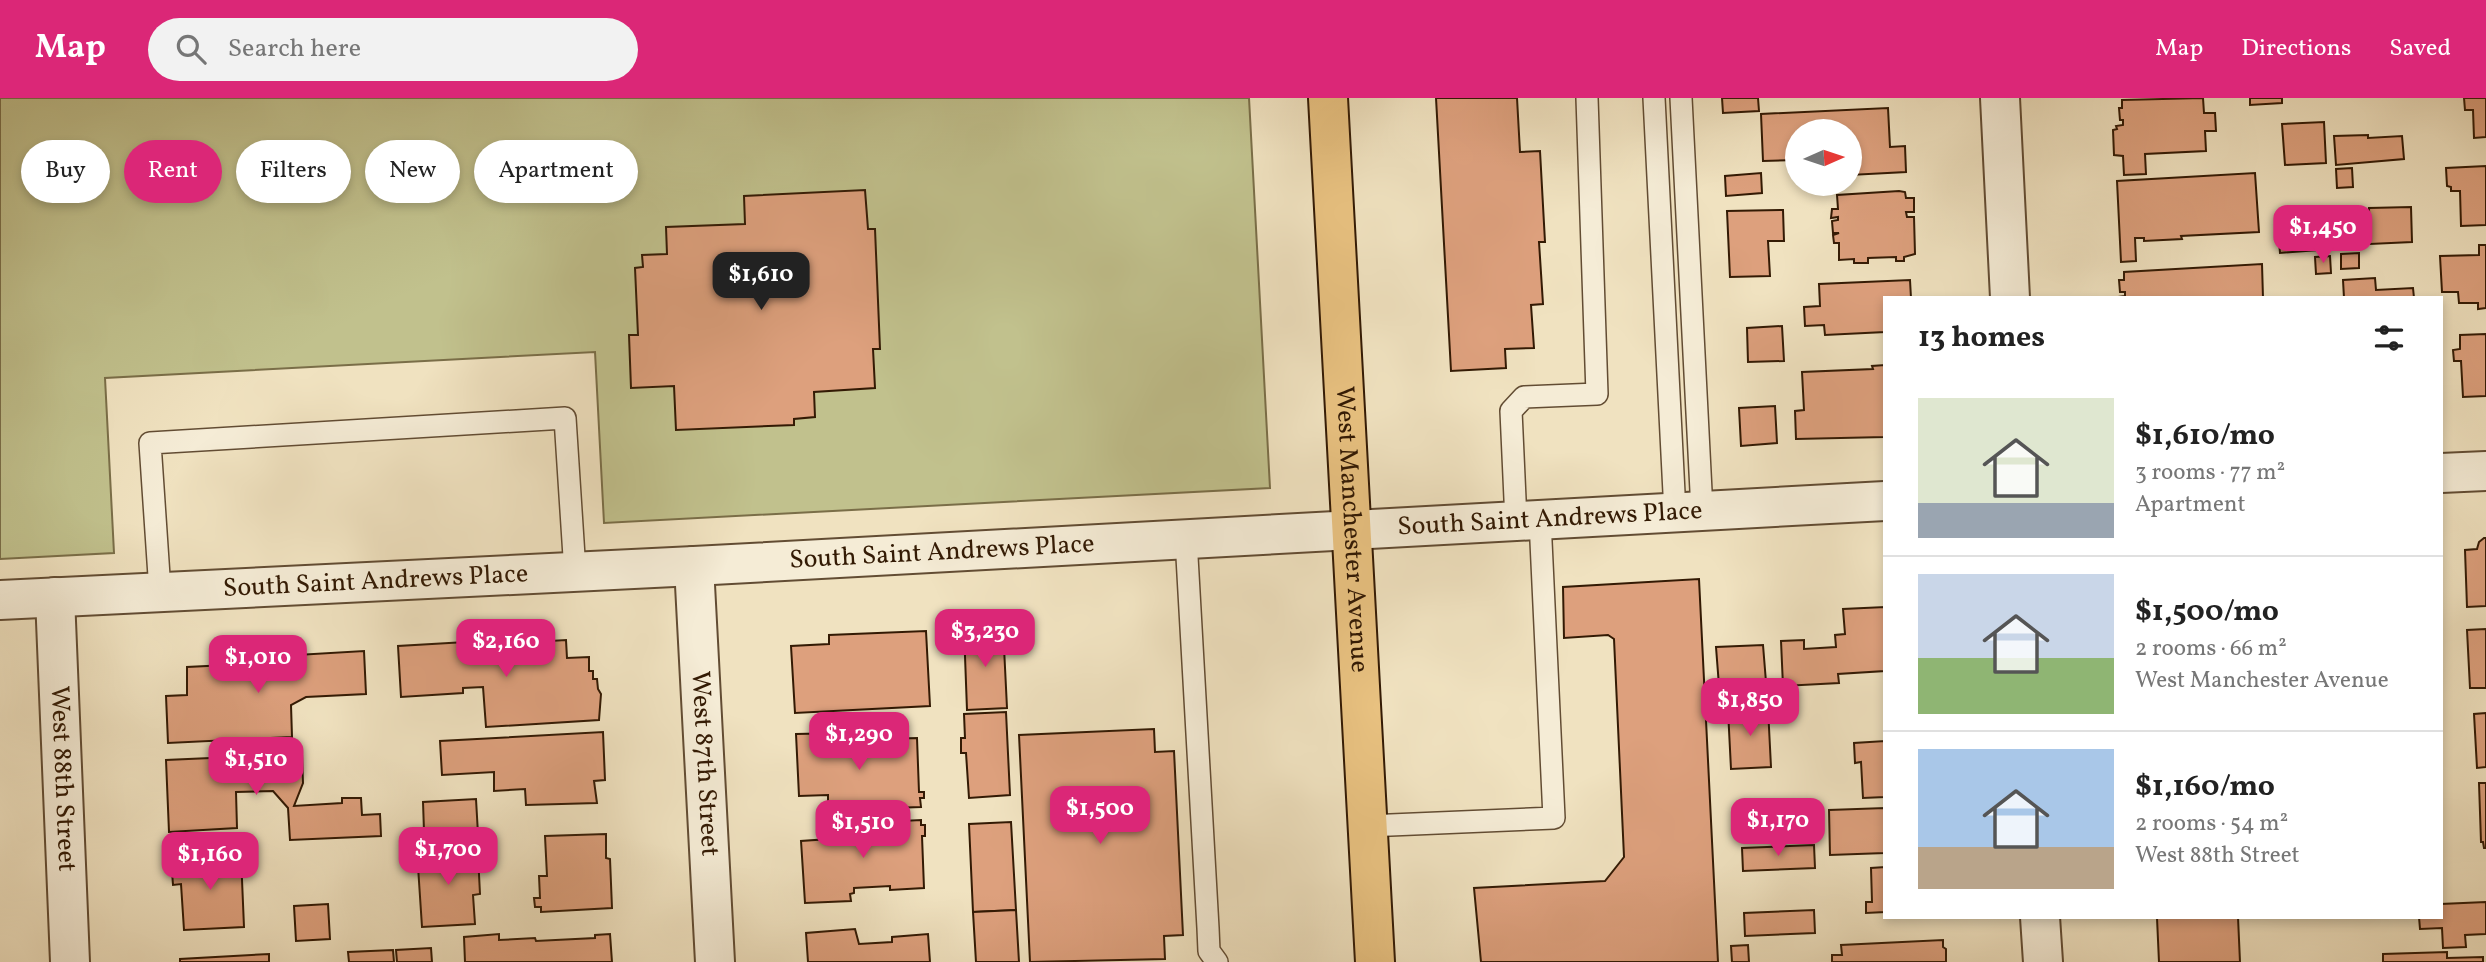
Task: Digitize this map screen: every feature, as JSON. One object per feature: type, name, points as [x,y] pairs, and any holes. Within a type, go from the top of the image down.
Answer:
[{"type":"main road","name":"West Manchester Avenue","points":[[1328,98],[1375,962]]},
{"type":"street","points":[[2000,98],[2010,296]]},
{"type":"street","points":[[2443,473],[2486,471]]},
{"type":"street","name":"South Saint Andrews Place","points":[[0,600],[694,566],[1883,501]]},
{"type":"street","name":"West 87th Street","points":[[694,566],[715,962]]},
{"type":"street","name":"West 88th Street","points":[[55,597],[69,962]]},
{"type":"street","points":[[2040,919],[2043,962]]},
{"type":"lane","points":[[1367,825],[1554,818],[1528,520],[1511,411],[1524,397],[1597,394],[1587,98]]},
{"type":"lane","points":[[1654,98],[1689,512]]},
{"type":"lane","points":[[1681,98],[1689,512]]},
{"type":"lane","points":[[160,591],[150,443],[565,418],[575,572]]},
{"type":"lane","points":[[1186,539],[1209,951],[1217,962]]},
{"type":"green space","points":[[0,98],[1249,98],[1270,488],[604,523],[595,352],[105,378],[114,553],[0,559]]},
{"type":"building","points":[[1436,98],[1517,98],[1520,152],[1540,151],[1545,242],[1539,242],[1543,304],[1531,305],[1534,348],[1505,349],[1506,368],[1451,371]]},
{"type":"building","points":[[1722,98],[1758,98],[1759,111],[1723,113]]},
{"type":"building","points":[[2203,98],[2204,113],[2215,113],[2216,131],[2205,131],[2206,151],[2145,154],[2146,174],[2124,175],[2123,156],[2114,155],[2113,130],[2117,129],[2116,126],[2123,125],[2119,108],[2122,108],[2122,100]]},
{"type":"building","points":[[2250,98],[2282,98],[2282,103],[2250,105]]},
{"type":"building","points":[[2464,98],[2486,98],[2486,137],[2474,138],[2473,110],[2465,110]]},
{"type":"building","points":[[1888,108],[1890,147],[1905,146],[1906,172],[1862,174],[1862,119],[1785,119],[1785,160],[1763,161],[1761,114]]},
{"type":"building","points":[[2324,122],[2326,163],[2285,165],[2282,124]]},
{"type":"building","points":[[2368,135],[2368,138],[2402,136],[2404,159],[2336,165],[2334,136]]},
{"type":"building","points":[[2486,166],[2486,225],[2461,226],[2460,191],[2451,191],[2451,187],[2447,186],[2446,168]]},
{"type":"building","points":[[2352,168],[2353,187],[2337,188],[2336,169]]},
{"type":"building","points":[[1761,173],[1762,193],[1726,196],[1725,176]]},
{"type":"building","points":[[2255,173],[2259,232],[2144,241],[2144,238],[2135,238],[2136,261],[2121,262],[2117,181]]},
{"type":"building","points":[[865,190],[868,229],[875,229],[880,349],[873,349],[875,388],[814,392],[815,417],[794,419],[794,425],[676,430],[674,386],[631,388],[629,335],[638,335],[635,268],[643,267],[642,255],[667,254],[666,227],[745,224],[744,196]]},
{"type":"building","points":[[1899,191],[1905,192],[1906,198],[1914,198],[1914,212],[1906,212],[1907,217],[1914,217],[1915,254],[1904,257],[1904,261],[1896,261],[1896,257],[1868,258],[1868,263],[1854,263],[1854,259],[1839,260],[1839,243],[1834,243],[1833,235],[1839,233],[1833,233],[1832,221],[1838,220],[1838,217],[1831,218],[1832,209],[1838,209],[1837,196],[1862,196],[1862,193]]},
{"type":"building","points":[[2411,207],[2412,242],[2370,244],[2369,208]]},
{"type":"building","points":[[1783,210],[1784,241],[1768,241],[1770,276],[1730,277],[1727,211]]},
{"type":"building","points":[[2315,214],[2318,250],[2280,253],[2277,216]]},
{"type":"building","points":[[2479,245],[2486,245],[2486,308],[2478,309],[2478,303],[2459,303],[2458,292],[2442,292],[2440,256],[2479,255]]},
{"type":"building","points":[[2359,253],[2359,268],[2341,269],[2341,254]]},
{"type":"building","points":[[2330,256],[2331,273],[2316,274],[2315,257]]},
{"type":"building","points":[[2262,264],[2263,296],[2125,296],[2125,292],[2120,292],[2119,280],[2124,280],[2124,272]]},
{"type":"building","points":[[2375,278],[2376,290],[2413,288],[2414,296],[2344,296],[2343,280]]},
{"type":"building","points":[[1910,280],[1911,296],[1883,296],[1883,332],[1825,335],[1824,325],[1805,326],[1804,307],[1820,306],[1819,284]]},
{"type":"building","points":[[1782,326],[1784,361],[1748,362],[1747,328]]},
{"type":"building","points":[[2486,334],[2486,396],[2463,397],[2461,361],[2454,361],[2453,350],[2460,349],[2460,335]]},
{"type":"building","points":[[1883,365],[1883,437],[1796,439],[1795,411],[1804,410],[1802,372],[1873,369],[1872,366]]},
{"type":"building","points":[[1775,406],[1777,443],[1741,446],[1739,408]]},
{"type":"building","points":[[2484,538],[2486,606],[2467,607],[2465,550],[2477,549]]},
{"type":"building","points":[[1699,579],[1718,962],[1481,962],[1474,888],[1605,881],[1624,857],[1614,639],[1608,635],[1564,638],[1563,587]]},
{"type":"building","points":[[1883,607],[1883,671],[1838,674],[1839,683],[1783,686],[1781,641],[1804,640],[1804,649],[1836,647],[1835,635],[1845,634],[1843,609]]},
{"type":"building","points":[[1003,627],[1007,708],[967,710],[964,629]]},
{"type":"building","points":[[2486,629],[2486,688],[2470,688],[2467,630]]},
{"type":"building","points":[[926,631],[930,706],[795,713],[791,646],[829,644],[829,635]]},
{"type":"building","points":[[500,640],[500,644],[566,640],[567,658],[589,657],[589,671],[593,671],[593,679],[597,679],[601,694],[599,720],[486,727],[483,687],[463,688],[463,693],[401,697],[398,646]]},
{"type":"building","points":[[1763,645],[1766,682],[1719,686],[1716,647]]},
{"type":"building","points":[[364,651],[366,694],[306,697],[291,705],[292,737],[168,743],[166,696],[187,695],[187,667],[247,664],[247,658]]},
{"type":"building","points":[[1768,708],[1771,767],[1731,769],[1728,710]]},
{"type":"building","points":[[1006,712],[1010,795],[969,798],[966,753],[961,753],[961,738],[965,738],[964,714]]},
{"type":"building","points":[[2486,713],[2486,767],[2477,768],[2474,714]]},
{"type":"building","points":[[1154,729],[1155,752],[1174,751],[1183,935],[1164,936],[1165,959],[1030,962],[1019,735]]},
{"type":"building","points":[[603,732],[605,780],[594,781],[597,803],[526,805],[525,789],[494,791],[494,772],[442,775],[440,741]]},
{"type":"building","points":[[844,733],[847,746],[884,744],[883,739],[917,738],[919,792],[924,792],[924,798],[920,798],[921,807],[828,807],[828,795],[799,796],[796,734]]},
{"type":"building","points":[[1883,741],[1883,797],[1863,798],[1861,762],[1855,763],[1854,743]]},
{"type":"building","points":[[302,754],[303,783],[294,806],[342,803],[342,798],[361,798],[362,815],[380,814],[381,836],[290,840],[288,808],[273,791],[236,792],[237,828],[169,832],[166,760]]},
{"type":"building","points":[[2479,783],[2486,783],[2486,848],[2481,842]]},
{"type":"building","points":[[476,799],[478,834],[440,836],[440,830],[424,831],[423,802]]},
{"type":"building","points":[[1883,808],[1883,853],[1830,855],[1829,810]]},
{"type":"building","points":[[921,820],[921,825],[925,825],[925,836],[922,836],[924,888],[854,888],[854,893],[850,894],[851,901],[805,903],[801,841],[829,839],[829,828],[862,827],[862,823]]},
{"type":"building","points":[[1011,822],[1016,910],[973,912],[969,824]]},
{"type":"building","points":[[606,834],[612,908],[541,912],[541,907],[535,907],[534,898],[540,898],[539,876],[547,876],[545,836]]},
{"type":"building","points":[[1814,845],[1815,868],[1743,871],[1742,848]]},
{"type":"building","points":[[471,848],[472,855],[478,855],[480,894],[473,895],[475,924],[422,927],[417,851]]},
{"type":"building","points":[[241,856],[244,927],[184,930],[181,884],[173,885],[171,858]]},
{"type":"building","points":[[1883,867],[1883,912],[1866,913],[1866,902],[1872,902],[1871,868]]},
{"type":"building","points":[[2486,902],[2486,934],[2465,935],[2466,947],[2443,948],[2442,928],[2420,929],[2419,919],[2443,919],[2443,904]]},
{"type":"building","points":[[328,904],[330,939],[296,941],[294,906]]},
{"type":"building","points":[[1016,910],[1019,962],[976,962],[973,912]]},
{"type":"building","points":[[1814,910],[1815,933],[1745,936],[1744,913]]},
{"type":"building","points":[[2157,919],[2238,919],[2240,962],[2159,962]]},
{"type":"building","points":[[855,929],[859,944],[892,942],[892,937],[928,934],[930,962],[808,962],[806,933]]},
{"type":"building","points":[[499,934],[499,940],[535,938],[536,941],[595,938],[595,935],[610,934],[612,962],[465,962],[464,937]]},
{"type":"building","points":[[1943,940],[1946,962],[1832,962],[1832,955],[1842,955],[1841,945]]},
{"type":"building","points":[[1748,945],[1749,962],[1732,962],[1731,946]]},
{"type":"building","points":[[431,948],[432,962],[397,962],[396,950]]},
{"type":"building","points":[[393,950],[394,962],[349,962],[348,952]]},
{"type":"building","points":[[2447,952],[2447,958],[2483,957],[2483,962],[2383,962],[2383,954]]},
{"type":"building","points":[[269,954],[269,962],[180,962],[180,959]]}]
